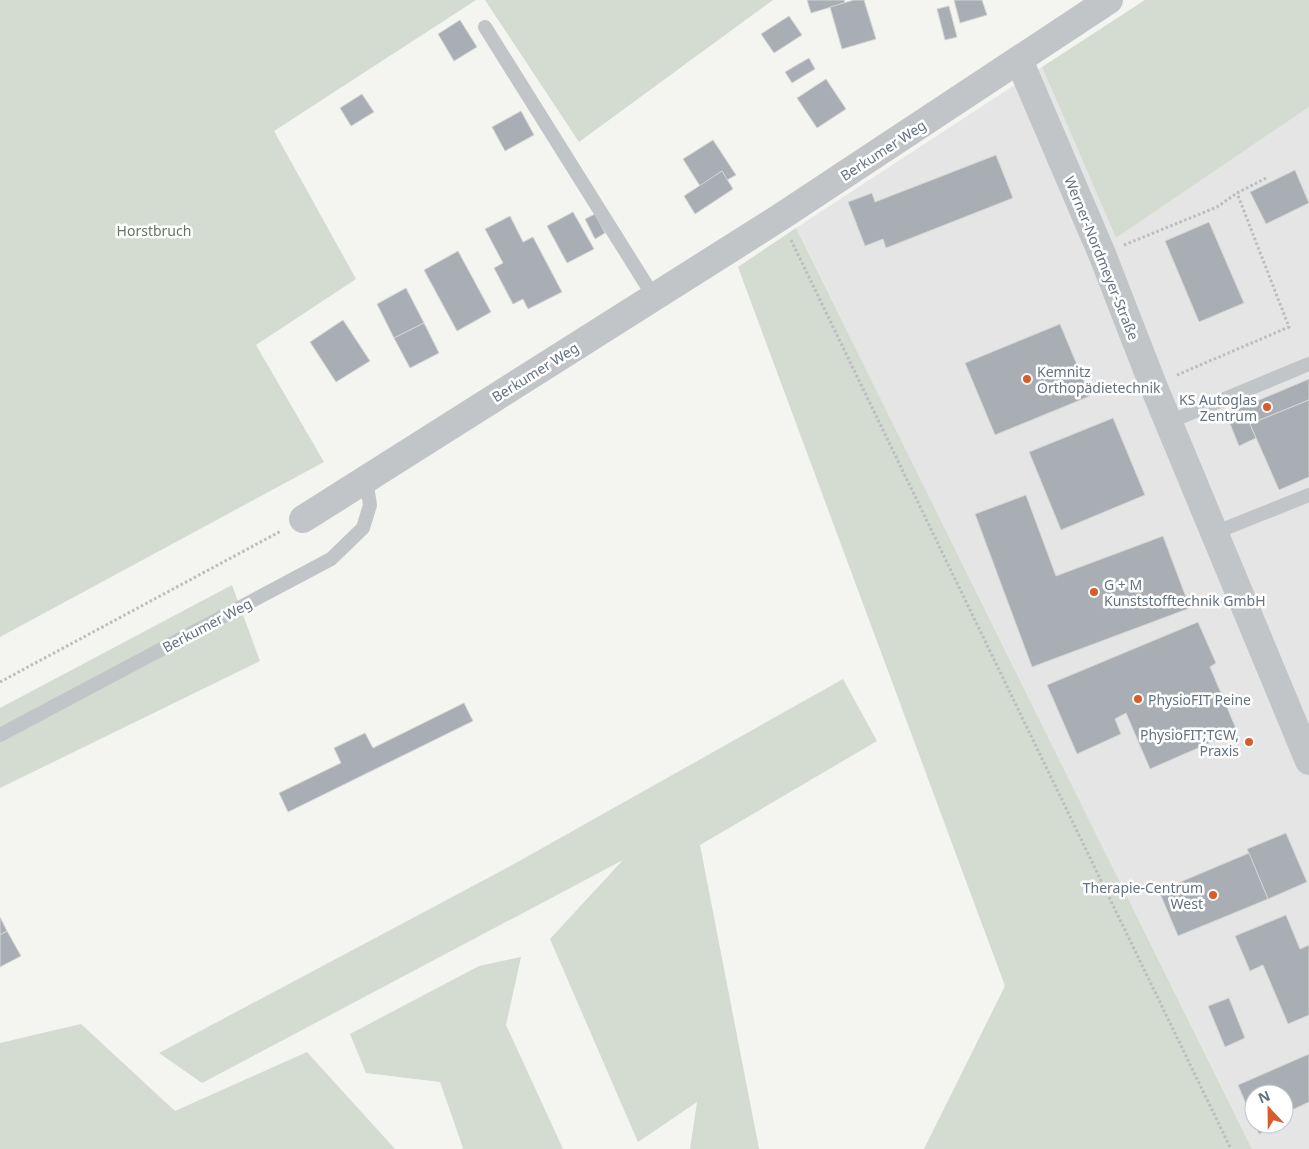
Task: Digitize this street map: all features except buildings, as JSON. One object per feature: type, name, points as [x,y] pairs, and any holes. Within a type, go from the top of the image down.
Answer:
[{"type":"street","name":"Berkumer Weg","points":[[303,519],[779,218],[1109,0]]},
{"type":"street","name":"Werner-Nordmeyer-Straße","points":[[1019,60],[1102,254],[1214,533],[1309,762]]},
{"type":"lane","points":[[485,27],[654,297]]},
{"type":"lane","points":[[1169,422],[1309,364]]},
{"type":"lane","name":"Berkumer Weg","points":[[0,734],[331,559],[363,528],[370,505],[366,479]]},
{"type":"lane","points":[[1214,533],[1309,495]]},
{"type":"path","points":[[1102,254],[1194,218],[1217,207],[1237,193],[1268,177]]},
{"type":"path","points":[[1154,385],[1289,327],[1237,193]]},
{"type":"path","points":[[779,218],[808,273],[1231,1149]]},
{"type":"path","points":[[0,682],[303,519]]},
{"type":"shaded area","points":[[1042,67],[1116,238],[1309,107],[1309,1149],[1252,1149],[1245,1134],[1294,1134],[1294,1084],[1244,1084],[1244,1133],[796,228]]},
{"type":"green space","name":"Horstbruch","points":[[0,0],[476,0],[274,131],[356,279],[256,345],[324,462],[0,637]]},
{"type":"green space","points":[[485,0],[773,0],[579,142]]},
{"type":"green space","points":[[1145,0],[1309,0],[1309,107],[1116,238],[1042,67]]},
{"type":"green space","points":[[796,228],[1252,1149],[924,1149],[1005,986],[738,267]]},
{"type":"green space","points":[[232,585],[260,661],[0,788],[0,708]]},
{"type":"green space","points":[[843,679],[877,741],[700,845],[759,1149],[690,1149],[697,1102],[638,1142],[550,939],[623,860],[202,1083],[159,1053],[514,864]]},
{"type":"green space","points":[[521,957],[506,1025],[563,1149],[462,1149],[440,1082],[366,1073],[350,1034],[479,966]]},
{"type":"green space","points":[[81,1024],[175,1111],[307,1052],[395,1149],[0,1149],[0,1043]]},
{"type":"place","name":"Kemnitz Orthopädietechnik","points":[[1027,379]]},
{"type":"place","name":"KS Autoglas Zentrum","points":[[1267,407]]},
{"type":"place","name":"G + M Kunststofftechnik GmbH","points":[[1094,592]]},
{"type":"place","name":"PhysioFIT Peine","points":[[1138,699]]},
{"type":"place","name":"PhysioFIT;TCW, Praxis","points":[[1249,742]]},
{"type":"place","name":"Therapie-Centrum West","points":[[1213,895]]}]
